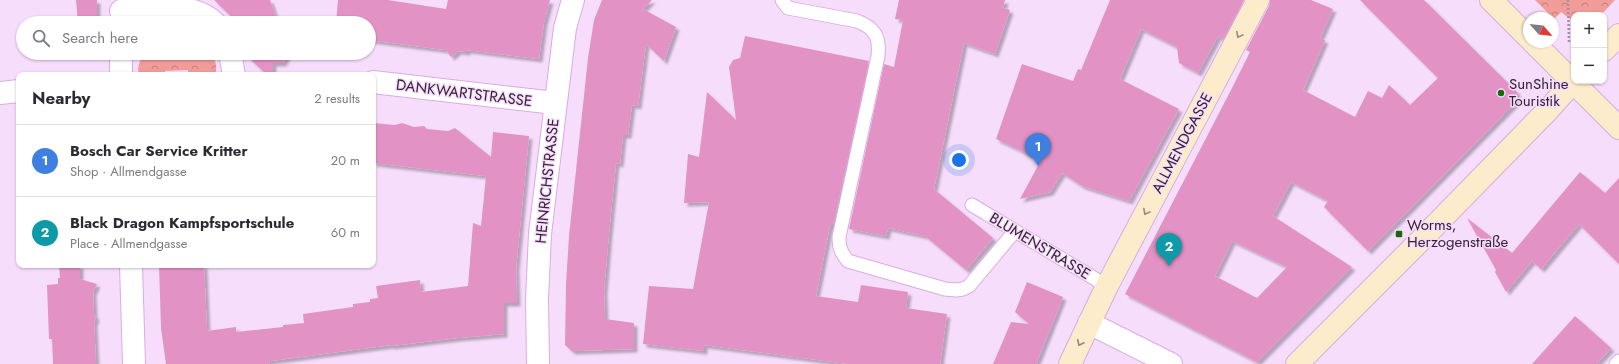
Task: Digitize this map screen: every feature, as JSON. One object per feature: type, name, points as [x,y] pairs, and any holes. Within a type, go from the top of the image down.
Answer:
[{"type":"main road","name":"ALLMENDGASSE","points":[[1070,364],[1107,286],[1258,0]]},
{"type":"main road","points":[[1491,0],[1523,32]]},
{"type":"main road","points":[[1606,48],[1619,35]]},
{"type":"main road","points":[[1539,48],[1571,79]]},
{"type":"main road","points":[[1297,364],[1548,110],[1571,83]]},
{"type":"main road","points":[[1576,84],[1619,128]]},
{"type":"street","name":"HEINRICHSTRASSE","points":[[538,364],[538,267],[555,103],[565,28],[573,0]]},
{"type":"street","points":[[121,12],[179,7],[195,10],[208,16]]},
{"type":"street","points":[[122,60],[122,72]]},
{"type":"street","points":[[231,60],[233,72]]},
{"type":"street","name":"DANKWARTSTRASSE","points":[[376,82],[555,103]]},
{"type":"street","points":[[0,93],[16,91]]},
{"type":"street","points":[[130,268],[134,364]]},
{"type":"street","points":[[1089,323],[1171,364]]},
{"type":"lane","points":[[782,0],[788,8],[857,21],[867,25],[875,33],[879,44],[878,56],[839,237],[839,248],[842,255],[848,262],[946,289],[963,289],[969,286],[1015,231]]},
{"type":"lane","name":"BLUMENSTRASSE","points":[[972,205],[1107,286]]},
{"type":"lane","points":[[1616,364],[1619,361]]},
{"type":"path","points":[[1568,0],[1569,42]]},
{"type":"green space","points":[[1535,0],[1615,0],[1604,12],[1571,12],[1571,20],[1561,12],[1559,14],[1559,12],[1547,12]]},
{"type":"green space","points":[[140,60],[215,60],[216,65],[216,72],[188,72],[188,70],[138,72]]},
{"type":"building","points":[[76,0],[97,0],[97,16],[77,16]]},
{"type":"building","points":[[214,0],[270,0],[276,16],[231,16]]},
{"type":"building","points":[[338,0],[388,0],[446,9],[448,0],[550,0],[544,22],[539,59],[467,50],[467,52],[458,51],[451,57],[446,50],[376,41],[376,16],[337,16]]},
{"type":"building","points":[[602,0],[652,0],[643,9],[676,27],[664,61],[646,44],[638,106],[632,105],[628,135],[623,135],[620,164],[616,163],[604,291],[605,319],[634,323],[634,349],[572,351],[565,345],[566,284],[569,236],[588,58],[594,20]]},
{"type":"building","points":[[899,0],[1005,0],[1003,8],[1010,10],[995,54],[964,43],[934,189],[993,238],[966,270],[925,236],[888,228],[886,236],[849,229],[884,64],[894,67],[903,20],[895,19]]},
{"type":"building","points":[[1110,0],[1244,0],[1223,39],[1218,36],[1198,73],[1179,63],[1177,47],[1141,29],[1120,79],[1179,109],[1129,201],[1082,186],[1062,173],[1050,192],[1020,199],[1041,160],[996,139],[1022,64],[1073,81],[1078,69],[1081,70]]},
{"type":"building","points":[[1270,0],[1311,0],[1333,9],[1320,38],[1325,40],[1303,90],[1355,117],[1368,91],[1382,98],[1389,85],[1410,105],[1438,78],[1360,0],[1424,0],[1517,92],[1516,102],[1368,251],[1324,207],[1328,201],[1291,182],[1273,216],[1352,267],[1257,362],[1125,294],[1250,52],[1246,50],[1269,6]],"holes":[[[1232,241],[1287,267],[1257,298],[1215,276]]]},
{"type":"building","points":[[745,36],[869,61],[833,225],[830,225],[816,296],[858,302],[861,285],[908,292],[906,308],[947,314],[940,364],[849,364],[704,345],[704,351],[643,344],[649,286],[693,289],[709,202],[684,203],[688,154],[699,157],[707,92],[736,120],[729,67],[733,60],[740,58]]},
{"type":"building","points":[[251,60],[285,60],[283,63],[273,63],[273,72],[264,72]]},
{"type":"building","points":[[376,123],[395,125],[402,123],[414,127],[424,126],[427,129],[448,131],[455,128],[491,157],[493,132],[529,136],[516,268],[517,303],[504,303],[504,334],[391,345],[270,361],[268,364],[166,364],[161,328],[159,268],[204,268],[207,331],[236,327],[236,332],[283,327],[283,325],[304,323],[303,314],[353,307],[353,304],[370,302],[370,299],[378,298],[376,286],[420,280],[421,292],[468,286],[473,223],[481,226],[486,176],[376,163]]},
{"type":"building","points":[[1580,172],[1605,193],[1619,178],[1619,264],[1579,224],[1541,269],[1532,261],[1506,292],[1495,272],[1496,270],[1467,218],[1512,253]]},
{"type":"building","points":[[59,268],[80,268],[80,279],[97,284],[93,292],[94,314],[96,318],[94,323],[96,364],[53,364],[52,339],[49,339],[47,285],[58,284],[58,278],[60,278]]},
{"type":"building","points":[[1027,282],[1063,297],[1036,364],[993,364],[1011,322],[1029,324],[1015,312]]},
{"type":"building","points":[[1575,316],[1611,348],[1596,364],[1532,364]]},
{"type":"place","name":"SunShine Touristik","points":[[1501,93]]},
{"type":"place","name":"Bosch Car Service Kritter","points":[[1038,166]]},
{"type":"place","name":"Worms, Herzogenstraße","points":[[1399,234]]},
{"type":"place","name":"Black Dragon Kampfsportschule","points":[[1169,266]]}]
